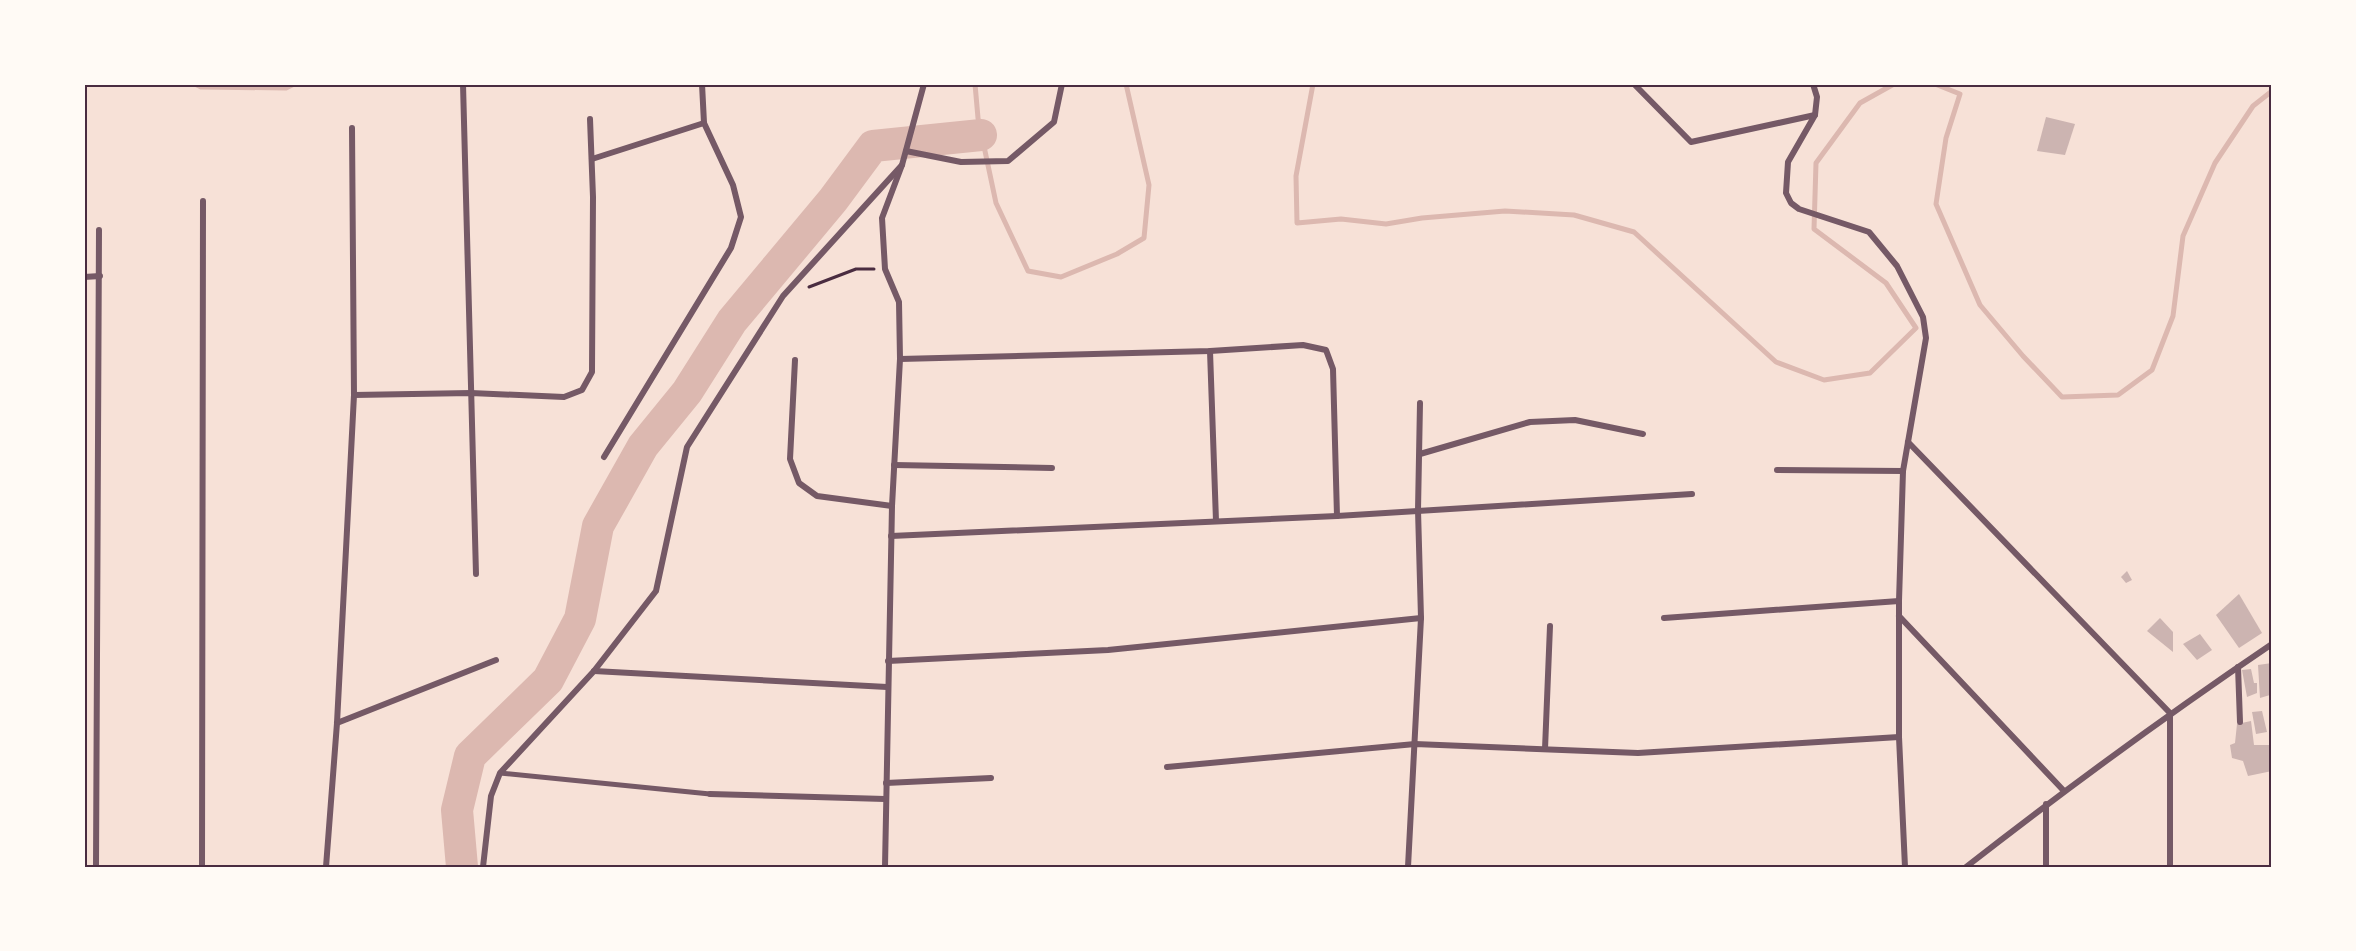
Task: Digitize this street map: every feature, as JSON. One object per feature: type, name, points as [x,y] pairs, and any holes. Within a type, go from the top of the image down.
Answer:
[{"type":"street","points":[[463,84],[476,574]]},
{"type":"street","points":[[604,457],[732,248],[741,217],[732,185],[704,123],[702,84]]},
{"type":"street","points":[[885,867],[891,536],[900,359],[899,302],[885,269],[882,218],[902,165],[924,84]]},
{"type":"street","points":[[906,151],[961,162],[1008,161],[1054,122],[1062,84]]},
{"type":"street","points":[[1634,84],[1691,142],[1815,115]]},
{"type":"street","points":[[1813,84],[1817,97],[1815,115],[1788,162],[1786,193],[1791,203],[1799,209],[1869,232],[1897,266],[1923,317],[1926,338],[1904,471],[1899,601],[1899,737],[1905,867]]},
{"type":"street","points":[[354,395],[471,393],[564,397],[582,390],[592,372],[590,118]]},
{"type":"street","points":[[592,159],[704,123]]},
{"type":"street","points":[[326,867],[337,723],[354,395],[352,128]]},
{"type":"street","points":[[483,867],[491,796],[500,773],[594,671],[656,591],[687,447],[783,296],[902,165]]},
{"type":"street","points":[[202,867],[203,201]]},
{"type":"street","points":[[96,867],[99,230]]},
{"type":"street","points":[[84,278],[100,276]]},
{"type":"street","points":[[900,359],[1210,351],[1303,345],[1326,350],[1333,369],[1337,516]]},
{"type":"street","points":[[1210,351],[1216,521]]},
{"type":"street","points":[[795,360],[790,459],[799,483],[817,496],[892,506]]},
{"type":"street","points":[[1408,867],[1421,618],[1418,510],[1420,403]]},
{"type":"street","points":[[1420,454],[1530,422],[1575,420],[1643,434]]},
{"type":"street","points":[[1908,442],[2170,714],[2170,867]]},
{"type":"street","points":[[894,465],[1052,468]]},
{"type":"street","points":[[1777,470],[1904,471]]},
{"type":"street","points":[[891,536],[1337,516],[1692,494]]},
{"type":"street","points":[[1664,618],[1899,601]]},
{"type":"street","points":[[1899,616],[2064,791]]},
{"type":"street","points":[[888,661],[1108,650],[1421,618]]},
{"type":"street","points":[[1545,749],[1550,626]]},
{"type":"street","points":[[1966,867],[2046,804],[2170,714],[2272,644]]},
{"type":"street","points":[[337,723],[496,660]]},
{"type":"street","points":[[2238,667],[2240,722]]},
{"type":"street","points":[[594,671],[887,687]]},
{"type":"street","points":[[1167,767],[1415,744],[1638,753],[1899,737]]},
{"type":"street","points":[[500,773],[710,794],[885,799]]},
{"type":"street","points":[[885,783],[991,778]]},
{"type":"street","points":[[2046,804],[2046,867]]},
{"type":"path","points":[[804,288],[856,269],[885,269]]},
{"type":"building","points":[[2046,117],[2075,124],[2065,155],[2037,151]]},
{"type":"building","points":[[2127,571],[2132,580],[2126,583],[2121,577]]},
{"type":"building","points":[[2239,594],[2262,633],[2239,648],[2216,615]]},
{"type":"building","points":[[2160,618],[2173,632],[2173,652],[2147,631]]},
{"type":"building","points":[[2200,634],[2212,650],[2197,660],[2183,644]]},
{"type":"building","points":[[2272,663],[2270,695],[2260,698],[2258,665]]},
{"type":"building","points":[[2251,669],[2254,683],[2257,683],[2257,693],[2247,697],[2242,670]]},
{"type":"building","points":[[2272,701],[2272,726],[2270,726],[2269,708]]},
{"type":"building","points":[[2262,711],[2267,732],[2256,734],[2252,712]]},
{"type":"building","points":[[2251,721],[2254,745],[2272,745],[2272,771],[2248,776],[2243,761],[2232,758],[2230,745],[2235,743],[2237,724]]},
{"type":"waterway","points":[[195,84],[201,87],[286,88],[294,84]]},
{"type":"waterway","points":[[975,84],[978,118],[996,203],[1028,271],[1061,277],[1117,254],[1144,238],[1149,185],[1126,84]]},
{"type":"waterway","points":[[1313,84],[1296,176],[1297,223],[1341,219],[1386,224],[1422,218],[1505,211],[1574,215],[1634,232],[1776,362],[1824,380],[1870,373],[1916,328],[1886,283],[1814,229],[1816,163],[1860,103],[1894,84]]},
{"type":"waterway","points":[[1935,84],[1960,94],[1946,138],[1936,204],[1980,305],[2023,356],[2062,397],[2118,395],[2152,370],[2173,316],[2183,236],[2215,163],[2253,106],[2272,91]]},
{"type":"waterway","points":[[462,867],[457,810],[470,756],[548,680],[580,619],[598,526],[643,446],[687,392],[732,321],[833,200],[873,146],[981,135]]}]
